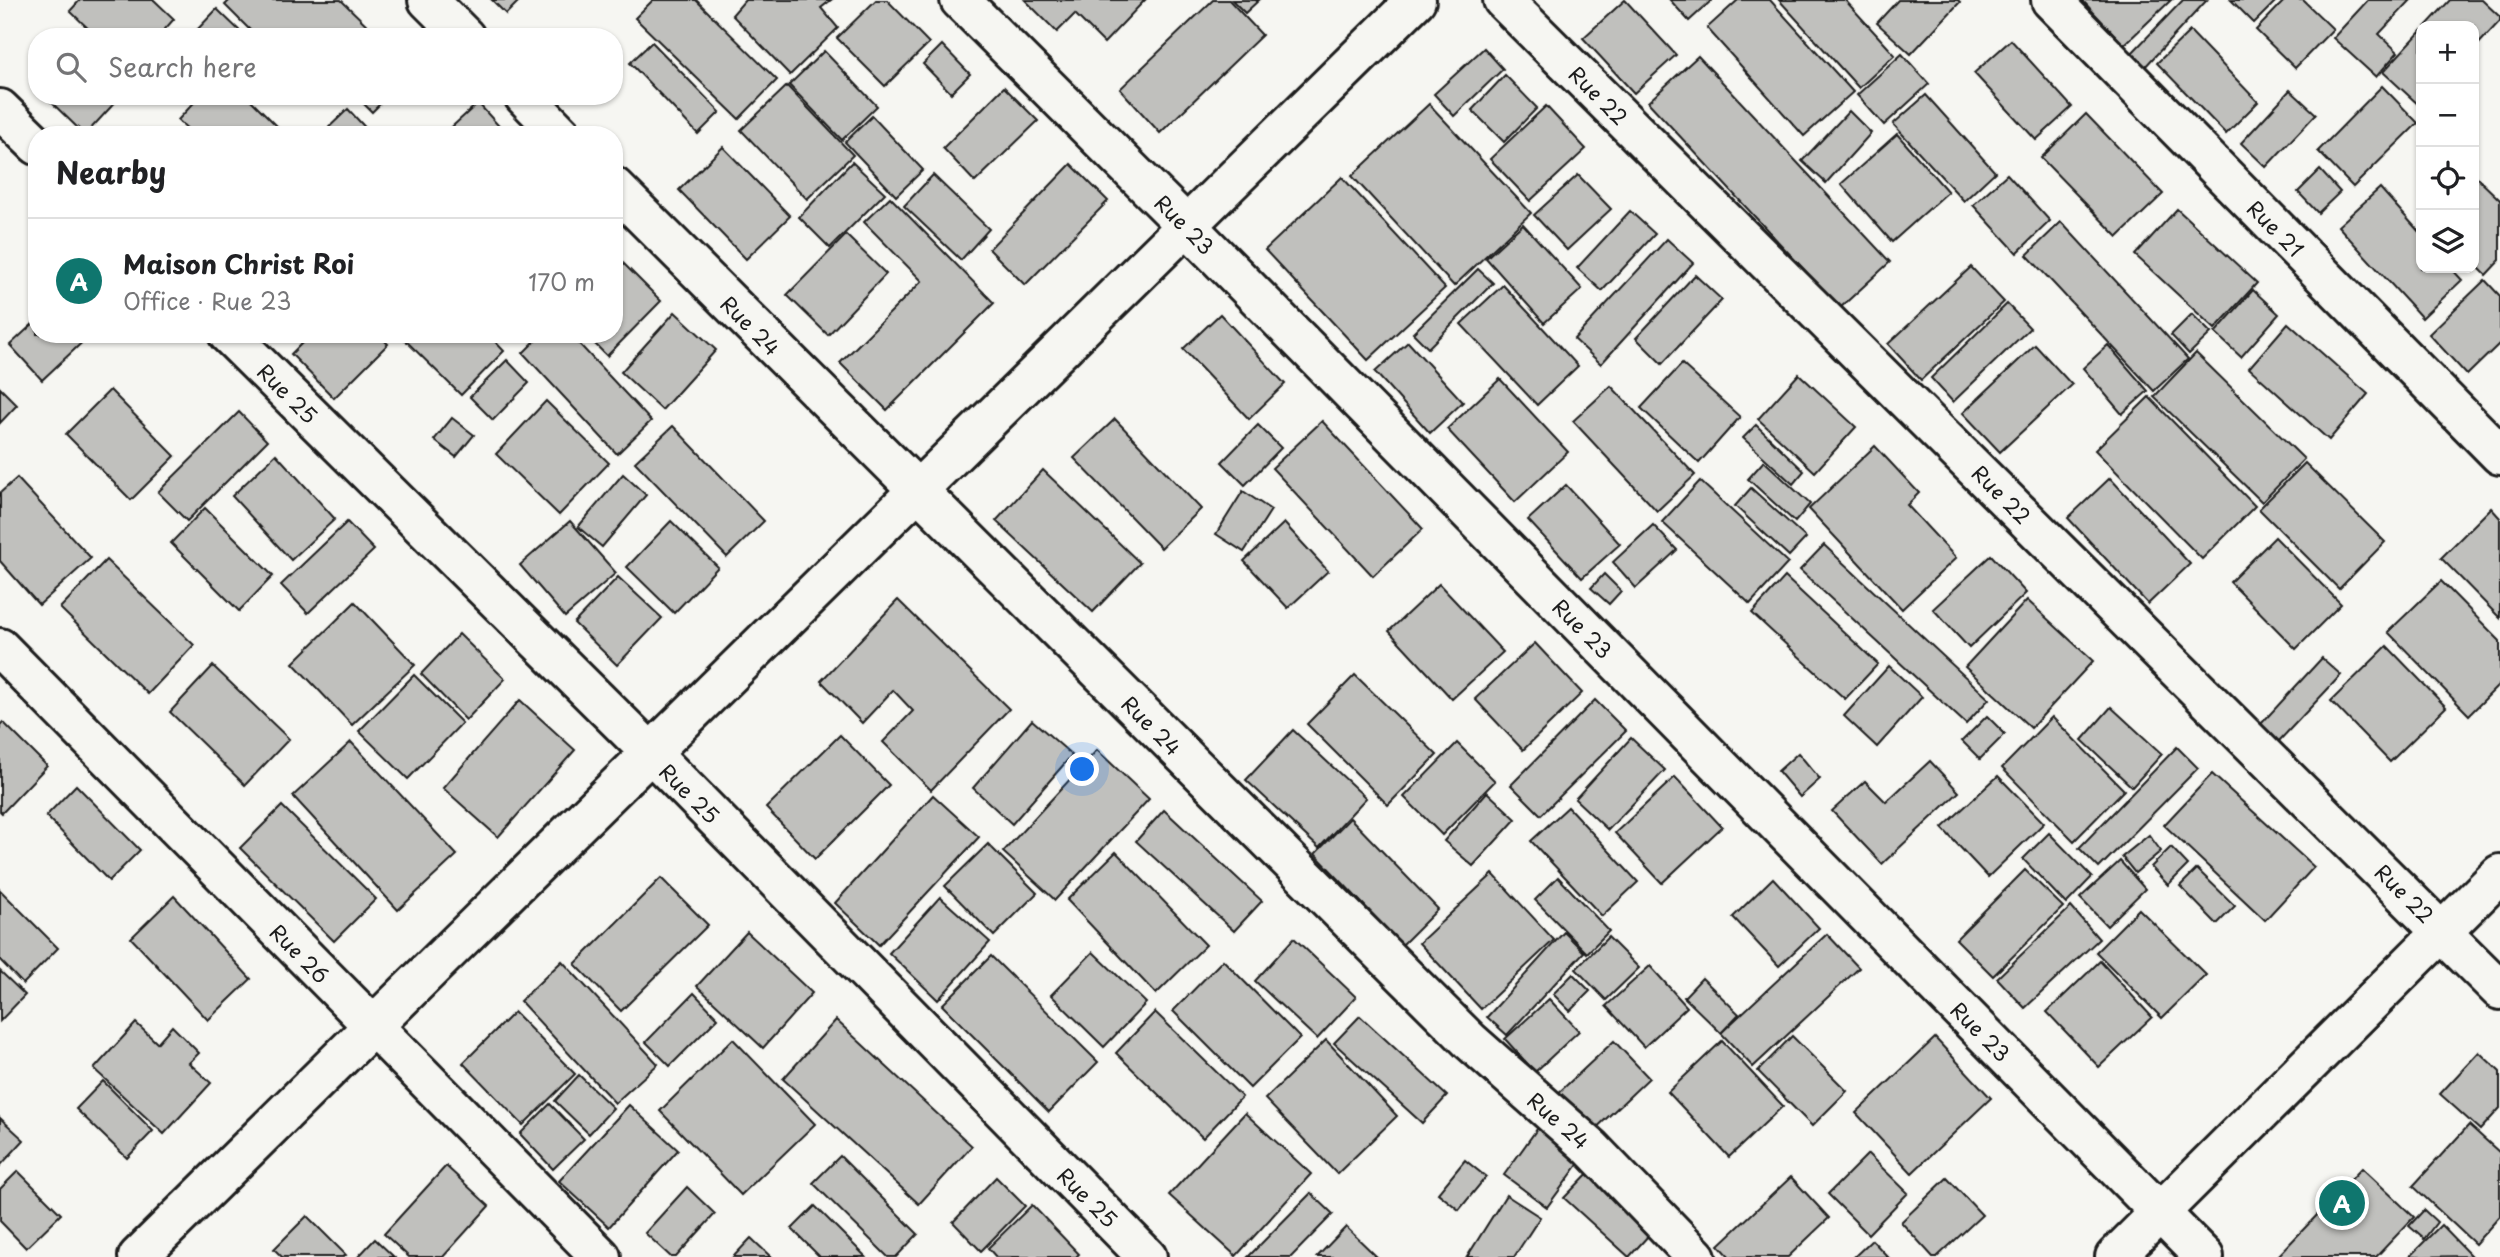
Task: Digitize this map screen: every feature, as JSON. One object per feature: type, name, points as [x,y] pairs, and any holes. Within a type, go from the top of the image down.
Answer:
[{"type":"street","points":[[428,0],[455,28]]},
{"type":"street","name":"Rue 23","points":[[960,0],[1187,226],[2204,1257]]},
{"type":"street","points":[[138,1257],[1416,0]]},
{"type":"street","name":"Rue 22","points":[[1503,0],[2500,990]]},
{"type":"street","name":"Rue 21","points":[[2051,0],[2500,455]]},
{"type":"street","points":[[533,105],[553,126]]},
{"type":"street","points":[[0,109],[28,136]]},
{"type":"street","name":"Rue 24","points":[[623,196],[1460,1031],[1591,1148],[1696,1257]]},
{"type":"street","name":"Rue 25","points":[[237,343],[651,753],[1147,1257]]},
{"type":"street","name":"Rue 26","points":[[0,648],[601,1257]]},
{"type":"street","points":[[2115,1257],[2500,874]]},
{"type":"building","points":[[80,0],[154,0],[174,19],[166,28],[88,28],[70,11]]},
{"type":"building","points":[[230,0],[341,0],[370,28],[248,28],[225,5]]},
{"type":"building","points":[[492,0],[520,0],[506,14]]},
{"type":"building","points":[[653,0],[696,0],[777,80],[739,119],[635,18]]},
{"type":"building","points":[[745,0],[831,0],[821,8],[838,28],[790,75],[732,15]]},
{"type":"building","points":[[876,0],[887,0],[929,43],[885,86],[837,38]]},
{"type":"building","points":[[1025,0],[1145,0],[1104,43],[1075,14],[1057,32]]},
{"type":"building","points":[[1213,0],[1229,0],[1262,35],[1160,133],[1120,89]]},
{"type":"building","points":[[1232,0],[1259,0],[1245,13]]},
{"type":"building","points":[[1625,0],[1676,55],[1634,93],[1583,38]]},
{"type":"building","points":[[1670,0],[1712,0],[1689,21]]},
{"type":"building","points":[[1738,0],[1770,0],[1853,92],[1804,136],[1707,28]]},
{"type":"building","points":[[1779,0],[1845,0],[1895,55],[1859,88]]},
{"type":"building","points":[[1898,0],[1960,2],[1911,54],[1877,23]]},
{"type":"building","points":[[2082,0],[2171,0],[2124,45]]},
{"type":"building","points":[[2183,0],[2207,0],[2143,69],[2129,56]]},
{"type":"building","points":[[2231,0],[2277,0],[2254,23]]},
{"type":"building","points":[[2285,0],[2303,0],[2333,29],[2295,68],[2256,30]]},
{"type":"building","points":[[2368,0],[2411,0],[2379,34],[2398,52],[2376,77],[2333,38]]},
{"type":"building","points":[[2450,0],[2482,0],[2500,17],[2500,21],[2479,44],[2479,21],[2431,21]]},
{"type":"building","points":[[217,9],[237,28],[199,28]]},
{"type":"building","points":[[2190,31],[2258,102],[2226,134],[2157,63]]},
{"type":"building","points":[[2416,36],[2416,102],[2383,72]]},
{"type":"building","points":[[2011,40],[2072,107],[2036,140],[1974,73]]},
{"type":"building","points":[[652,42],[720,112],[698,134],[630,63]]},
{"type":"building","points":[[942,45],[970,74],[951,93],[923,64]]},
{"type":"building","points":[[1484,48],[1503,69],[1454,116],[1434,94]]},
{"type":"building","points":[[824,51],[877,106],[842,140],[789,85]]},
{"type":"building","points":[[1902,54],[1929,84],[1884,125],[1857,95]]},
{"type":"building","points":[[1698,56],[1890,262],[1840,308],[1648,102]]},
{"type":"building","points":[[1505,75],[1537,108],[1504,142],[1472,110]]},
{"type":"building","points":[[787,86],[853,155],[807,199],[741,130]]},
{"type":"building","points":[[2382,86],[2416,121],[2416,125],[2353,187],[2318,151]]},
{"type":"building","points":[[1004,87],[1038,121],[975,182],[943,148]]},
{"type":"building","points":[[2290,90],[2316,114],[2266,167],[2241,143]]},
{"type":"building","points":[[1926,95],[1995,172],[1964,201],[1893,124]]},
{"type":"building","points":[[1429,104],[1531,213],[1454,286],[1352,176]]},
{"type":"building","points":[[54,105],[113,105],[93,126],[76,126]]},
{"type":"building","points":[[192,105],[256,105],[277,126],[184,126],[178,120]]},
{"type":"building","points":[[365,105],[379,105],[372,112]]},
{"type":"building","points":[[476,105],[480,105],[499,126],[453,126]]},
{"type":"building","points":[[1546,106],[1586,149],[1530,201],[1490,159]]},
{"type":"building","points":[[348,109],[364,126],[330,126]]},
{"type":"building","points":[[1849,111],[1871,133],[1826,183],[1802,161]]},
{"type":"building","points":[[2086,114],[2163,194],[2118,237],[2041,158]]},
{"type":"building","points":[[872,116],[923,170],[896,196],[845,142]]},
{"type":"building","points":[[1897,134],[1948,192],[1892,242],[1841,184]]},
{"type":"building","points":[[723,147],[790,216],[746,259],[679,190]]},
{"type":"building","points":[[852,162],[885,193],[830,248],[799,217]]},
{"type":"building","points":[[1071,164],[1108,201],[1025,285],[989,249]]},
{"type":"building","points":[[2320,170],[2340,192],[2318,213],[2298,192]]},
{"type":"building","points":[[2007,174],[2050,221],[2017,253],[1973,205]]},
{"type":"building","points":[[933,175],[989,229],[961,260],[904,206]]},
{"type":"building","points":[[1578,175],[1611,209],[1567,250],[1534,215]]},
{"type":"building","points":[[1342,177],[1445,288],[1368,360],[1265,250]]},
{"type":"building","points":[[2479,180],[2500,200],[2500,260],[2486,275],[2479,268]]},
{"type":"building","points":[[2380,188],[2416,228],[2416,273],[2456,273],[2462,280],[2422,318],[2338,226]]},
{"type":"building","points":[[890,197],[994,303],[887,410],[840,363],[922,281],[864,222]]},
{"type":"building","points":[[2177,209],[2257,283],[2215,329],[2135,255]]},
{"type":"building","points":[[1630,211],[1655,234],[1602,291],[1577,268]]},
{"type":"building","points":[[2061,222],[2188,359],[2154,391],[2027,255]]},
{"type":"building","points":[[1523,224],[1582,289],[1544,323],[1486,258]]},
{"type":"building","points":[[846,235],[886,274],[828,335],[787,295]]},
{"type":"building","points":[[1667,239],[1693,263],[1601,364],[1574,339]]},
{"type":"building","points":[[623,263],[661,301],[623,340]]},
{"type":"building","points":[[1971,267],[2004,302],[1921,380],[1888,344]]},
{"type":"building","points":[[1478,269],[1493,283],[1428,348],[1413,333]]},
{"type":"building","points":[[1695,275],[1722,300],[1662,364],[1636,338]]},
{"type":"building","points":[[2485,280],[2500,296],[2500,343],[2467,375],[2429,334]]},
{"type":"building","points":[[1503,285],[1578,366],[1537,405],[1461,324]]},
{"type":"building","points":[[2253,290],[2279,314],[2241,357],[2215,333]]},
{"type":"building","points":[[2007,304],[2030,328],[1953,402],[1931,378]]},
{"type":"building","points":[[675,312],[716,350],[662,410],[621,372]]},
{"type":"building","points":[[1220,314],[1285,384],[1249,419],[1183,349]]},
{"type":"building","points":[[2192,314],[2211,333],[2189,354],[2171,335]]},
{"type":"building","points":[[2288,323],[2368,394],[2329,440],[2249,368]]},
{"type":"building","points":[[28,328],[28,343],[81,343],[42,380],[10,345]]},
{"type":"building","points":[[1408,342],[1463,402],[1430,433],[1375,372]]},
{"type":"building","points":[[302,343],[388,344],[334,398],[291,354]]},
{"type":"building","points":[[408,343],[496,343],[504,351],[461,395]]},
{"type":"building","points":[[533,343],[578,343],[651,421],[617,454],[523,353]]},
{"type":"building","points":[[594,343],[620,343],[607,356]]},
{"type":"building","points":[[2035,345],[2072,385],[2000,452],[1963,413]]},
{"type":"building","points":[[2108,345],[2148,391],[2122,414],[2083,368]]},
{"type":"building","points":[[2196,353],[2304,459],[2262,502],[2154,397]]},
{"type":"building","points":[[507,360],[529,383],[493,420],[470,397]]},
{"type":"building","points":[[1682,364],[1740,417],[1699,463],[1641,408]]},
{"type":"building","points":[[1799,374],[1856,427],[1815,472],[1758,419]]},
{"type":"building","points":[[1500,379],[1568,452],[1515,502],[1447,429]]},
{"type":"building","points":[[1611,386],[1695,475],[1657,511],[1573,421]]},
{"type":"building","points":[[0,388],[17,405],[0,423]]},
{"type":"building","points":[[110,390],[175,456],[131,500],[66,434]]},
{"type":"building","points":[[2149,397],[2255,506],[2202,559],[2095,450]]},
{"type":"building","points":[[546,401],[609,463],[559,515],[496,454]]},
{"type":"building","points":[[239,412],[267,441],[187,521],[158,492]]},
{"type":"building","points":[[452,418],[474,435],[456,457],[434,440]]},
{"type":"building","points":[[1115,419],[1201,509],[1161,548],[1074,458]]},
{"type":"building","points":[[1322,421],[1423,529],[1373,576],[1272,468]]},
{"type":"building","points":[[1258,425],[1281,448],[1245,485],[1222,462]]},
{"type":"building","points":[[1756,425],[1804,471],[1793,484],[1743,438]]},
{"type":"building","points":[[673,426],[764,521],[727,557],[635,462]]},
{"type":"building","points":[[1875,446],[1919,493],[1907,505],[1956,558],[1902,609],[1809,509]]},
{"type":"building","points":[[276,454],[335,519],[291,560],[232,496]]},
{"type":"building","points":[[1764,461],[1810,504],[1795,522],[1748,479]]},
{"type":"building","points":[[2305,463],[2385,542],[2339,589],[2259,509]]},
{"type":"building","points":[[1043,470],[1140,563],[1093,612],[996,521]]},
{"type":"building","points":[[623,474],[646,495],[602,547],[578,527]]},
{"type":"building","points":[[17,478],[91,558],[39,605],[0,561],[0,493]]},
{"type":"building","points":[[2110,478],[2190,564],[2148,604],[2068,518]]},
{"type":"building","points":[[1700,481],[1788,563],[1750,604],[1662,522]]},
{"type":"building","points":[[1566,485],[1620,544],[1582,578],[1528,520]]},
{"type":"building","points":[[1751,488],[1806,538],[1789,556],[1735,506]]},
{"type":"building","points":[[1243,491],[1271,510],[1244,552],[1216,534]]},
{"type":"building","points":[[205,508],[273,576],[239,611],[171,543]]},
{"type":"building","points":[[2491,508],[2500,518],[2500,618],[2441,558]]},
{"type":"building","points":[[570,521],[616,573],[565,617],[520,565]]},
{"type":"building","points":[[671,521],[718,567],[674,613],[627,567]]},
{"type":"building","points":[[347,522],[374,550],[308,613],[281,585]]},
{"type":"building","points":[[1284,523],[1328,571],[1288,608],[1244,561]]},
{"type":"building","points":[[1653,525],[1677,550],[1636,588],[1613,562]]},
{"type":"building","points":[[2275,537],[2341,604],[2296,649],[2230,582]]},
{"type":"building","points":[[1824,545],[1989,699],[1966,724],[1800,570]]},
{"type":"building","points":[[1991,555],[2026,593],[1969,648],[1933,609]]},
{"type":"building","points":[[106,560],[194,645],[148,694],[60,608]]},
{"type":"building","points":[[1604,574],[1621,591],[1609,604],[1591,588]]},
{"type":"building","points":[[618,577],[662,618],[617,665],[574,623]]},
{"type":"building","points":[[1785,577],[1878,664],[1845,699],[1752,613]]},
{"type":"building","points":[[2441,581],[2500,641],[2500,684],[2469,715],[2388,632]]},
{"type":"building","points":[[1439,584],[1503,652],[1452,699],[1389,631]]},
{"type":"building","points":[[898,600],[1009,709],[931,790],[883,742],[913,711],[893,690],[862,723],[821,681]]},
{"type":"building","points":[[2027,600],[2093,661],[2031,728],[1965,667]]},
{"type":"building","points":[[355,602],[415,665],[352,725],[293,663]]},
{"type":"building","points":[[459,634],[505,679],[466,720],[421,674]]},
{"type":"building","points":[[1535,643],[1582,693],[1523,750],[1475,699]]},
{"type":"building","points":[[2387,646],[2446,707],[2390,762],[2331,701]]},
{"type":"building","points":[[2322,658],[2341,675],[2278,742],[2260,725]]},
{"type":"building","points":[[213,666],[289,739],[245,785],[170,712]]},
{"type":"building","points":[[1889,666],[1922,697],[1877,747],[1844,716]]},
{"type":"building","points":[[414,675],[462,723],[408,779],[359,731]]},
{"type":"building","points":[[1355,675],[1437,755],[1388,805],[1307,724]]},
{"type":"building","points":[[520,700],[575,750],[498,837],[443,788]]},
{"type":"building","points":[[1595,700],[1626,731],[1541,815],[1511,785]]},
{"type":"building","points":[[2111,707],[2162,754],[2132,787],[2082,740]]},
{"type":"building","points":[[1987,716],[2005,734],[1980,759],[1962,741]]},
{"type":"building","points":[[2052,717],[2124,790],[2074,841],[2002,768]]},
{"type":"building","points":[[1032,720],[1072,755],[1012,824],[973,788]]},
{"type":"building","points":[[3,722],[47,766],[2,813],[0,725]]},
{"type":"building","points":[[1293,730],[1366,798],[1319,848],[1246,780]]},
{"type":"building","points":[[840,735],[889,785],[815,859],[766,808]]},
{"type":"building","points":[[1631,738],[1665,770],[1608,830],[1575,799]]},
{"type":"building","points":[[351,742],[457,855],[398,910],[293,796]]},
{"type":"building","points":[[1457,743],[1495,781],[1442,835],[1404,797]]},
{"type":"building","points":[[2177,747],[2198,768],[2099,868],[2079,848]]},
{"type":"building","points":[[1097,750],[1149,799],[1055,900],[1003,852]]},
{"type":"building","points":[[1798,753],[1820,779],[1800,797],[1778,771]]},
{"type":"building","points":[[1930,761],[1959,792],[1882,864],[1832,811],[1865,781],[1886,802]]},
{"type":"building","points":[[2212,774],[2314,867],[2265,920],[2164,825]]},
{"type":"building","points":[[1998,776],[2044,823],[1988,877],[1942,828]]},
{"type":"building","points":[[1675,777],[1722,827],[1662,883],[1615,833]]},
{"type":"building","points":[[76,785],[140,850],[109,881],[46,816]]},
{"type":"building","points":[[1487,792],[1516,819],[1473,866],[1444,841]]},
{"type":"building","points":[[933,795],[979,837],[879,945],[835,903]]},
{"type":"building","points":[[282,806],[376,899],[334,941],[240,848]]},
{"type":"building","points":[[1568,807],[1638,882],[1602,916],[1531,841]]},
{"type":"building","points":[[1164,810],[1262,901],[1234,931],[1136,841]]},
{"type":"building","points":[[1350,818],[1438,909],[1402,945],[1315,854]]},
{"type":"building","points":[[2049,833],[2092,877],[2066,904],[2023,859]]},
{"type":"building","points":[[2149,835],[2161,851],[2135,873],[2122,857]]},
{"type":"building","points":[[988,844],[1037,893],[994,936],[945,886]]},
{"type":"building","points":[[2171,847],[2188,865],[2168,885],[2151,867]]},
{"type":"building","points":[[1116,852],[1206,945],[1156,994],[1067,900]]},
{"type":"building","points":[[2120,861],[2145,889],[2107,926],[2080,898]]},
{"type":"building","points":[[2197,869],[2235,906],[2217,924],[2180,886]]},
{"type":"building","points":[[2025,870],[2063,907],[1993,976],[1956,939]]},
{"type":"building","points":[[1493,874],[1554,940],[1481,1009],[1419,943]]},
{"type":"building","points":[[1558,877],[1609,931],[1587,953],[1535,900]]},
{"type":"building","points":[[661,878],[708,925],[621,1011],[575,964]]},
{"type":"building","points":[[1773,878],[1819,928],[1779,966],[1733,917]]},
{"type":"building","points":[[0,890],[58,948],[23,984],[0,960]]},
{"type":"building","points":[[174,896],[251,979],[208,1020],[131,938]]},
{"type":"building","points":[[940,897],[990,942],[938,1000],[889,953]]},
{"type":"building","points":[[2071,907],[2099,939],[2025,1008],[1997,978]]},
{"type":"building","points":[[2139,909],[2206,975],[2162,1018],[2096,952]]},
{"type":"building","points":[[747,932],[812,993],[763,1048],[697,986]]},
{"type":"building","points":[[1564,932],[1584,952],[1507,1035],[1487,1017]]},
{"type":"building","points":[[1827,934],[1859,968],[1753,1067],[1721,1033]]},
{"type":"building","points":[[1608,937],[1639,968],[1606,1000],[1576,969]]},
{"type":"building","points":[[1294,938],[1356,997],[1317,1039],[1255,981]]},
{"type":"building","points":[[1093,952],[1146,1003],[1104,1047],[1051,995]]},
{"type":"building","points":[[991,956],[1098,1062],[1049,1112],[942,1005]]},
{"type":"building","points":[[1223,960],[1300,1038],[1250,1088],[1173,1011]]},
{"type":"building","points":[[562,961],[658,1064],[615,1103],[520,1001]]},
{"type":"building","points":[[2100,961],[2152,1017],[2099,1067],[2047,1012]]},
{"type":"building","points":[[1650,966],[1687,1007],[1644,1047],[1606,1006]]},
{"type":"building","points":[[0,971],[25,995],[0,1021]]},
{"type":"building","points":[[1573,974],[1590,991],[1570,1011],[1553,994]]},
{"type":"building","points":[[1702,978],[1739,1014],[1721,1033],[1684,997]]},
{"type":"building","points":[[694,993],[718,1018],[670,1066],[646,1042]]},
{"type":"building","points":[[1549,999],[1579,1031],[1535,1072],[1505,1039]]},
{"type":"building","points":[[514,1012],[575,1074],[523,1125],[463,1063]]},
{"type":"building","points":[[1155,1012],[1242,1097],[1203,1138],[1116,1053]]},
{"type":"building","points":[[1360,1016],[1447,1096],[1422,1123],[1334,1043]]},
{"type":"building","points":[[836,1020],[972,1146],[919,1204],[783,1079]]},
{"type":"building","points":[[136,1023],[157,1043],[172,1026],[199,1053],[189,1063],[211,1083],[164,1134],[94,1069]]},
{"type":"building","points":[[1792,1036],[1847,1091],[1812,1126],[1758,1071]]},
{"type":"building","points":[[1935,1038],[1991,1098],[1912,1173],[1856,1113]]},
{"type":"building","points":[[733,1039],[815,1124],[741,1195],[660,1111]]},
{"type":"building","points":[[1326,1040],[1397,1116],[1337,1174],[1265,1099]]},
{"type":"building","points":[[1614,1041],[1649,1078],[1590,1134],[1555,1096]]},
{"type":"building","points":[[1722,1041],[1783,1106],[1729,1157],[1668,1092]]},
{"type":"building","points":[[2479,1052],[2500,1072],[2500,1108],[2480,1130],[2440,1094]]},
{"type":"building","points":[[579,1075],[613,1108],[589,1134],[555,1101]]},
{"type":"building","points":[[103,1081],[153,1131],[127,1158],[76,1109]]},
{"type":"building","points":[[550,1104],[584,1139],[553,1169],[520,1134]]},
{"type":"building","points":[[629,1105],[678,1150],[609,1227],[559,1181]]},
{"type":"building","points":[[1245,1113],[1311,1174],[1236,1256],[1169,1195]]},
{"type":"building","points":[[0,1118],[24,1140],[0,1166]]},
{"type":"building","points":[[1545,1118],[1588,1151],[1547,1207],[1504,1175]]},
{"type":"building","points":[[2469,1125],[2500,1153],[2500,1216],[2475,1244],[2413,1186]]},
{"type":"building","points":[[1868,1154],[1908,1193],[1868,1234],[1828,1194]]},
{"type":"building","points":[[840,1156],[918,1234],[896,1257],[888,1257],[813,1183]]},
{"type":"building","points":[[1465,1160],[1486,1177],[1459,1210],[1438,1193]]},
{"type":"building","points":[[1596,1165],[1659,1224],[1629,1257],[1564,1198]]},
{"type":"building","points":[[446,1166],[489,1206],[443,1257],[409,1257],[384,1234]]},
{"type":"building","points":[[2362,1168],[2414,1217],[2376,1257],[2277,1257]]},
{"type":"building","points":[[18,1171],[61,1214],[26,1248],[0,1221],[0,1189]]},
{"type":"building","points":[[996,1177],[1025,1206],[981,1251],[953,1222]]},
{"type":"building","points":[[1791,1177],[1829,1218],[1788,1257],[1730,1257],[1719,1245]]},
{"type":"building","points":[[1947,1178],[1982,1215],[1937,1257],[1933,1257],[1901,1222]]},
{"type":"building","points":[[687,1187],[715,1214],[676,1257],[671,1257],[645,1233]]},
{"type":"building","points":[[1311,1193],[1333,1214],[1291,1257],[1248,1257]]},
{"type":"building","points":[[1506,1195],[1540,1217],[1514,1257],[1467,1257]]},
{"type":"building","points":[[1032,1205],[1079,1254],[1076,1257],[996,1257],[988,1248]]},
{"type":"building","points":[[815,1206],[866,1257],[820,1257],[792,1229]]},
{"type":"building","points":[[2424,1210],[2437,1222],[2424,1239],[2409,1226]]},
{"type":"building","points":[[307,1216],[346,1255],[282,1257],[274,1249]]},
{"type":"building","points":[[2441,1225],[2471,1256],[2409,1257]]},
{"type":"building","points":[[1346,1227],[1377,1257],[1317,1257]]},
{"type":"building","points":[[751,1238],[771,1257],[733,1257]]},
{"type":"building","points":[[375,1239],[394,1257],[358,1257]]},
{"type":"building","points":[[1872,1240],[1888,1257],[1854,1257]]},
{"type":"place","name":"Maison Christ Roi","points":[[2342,1203]]}]
